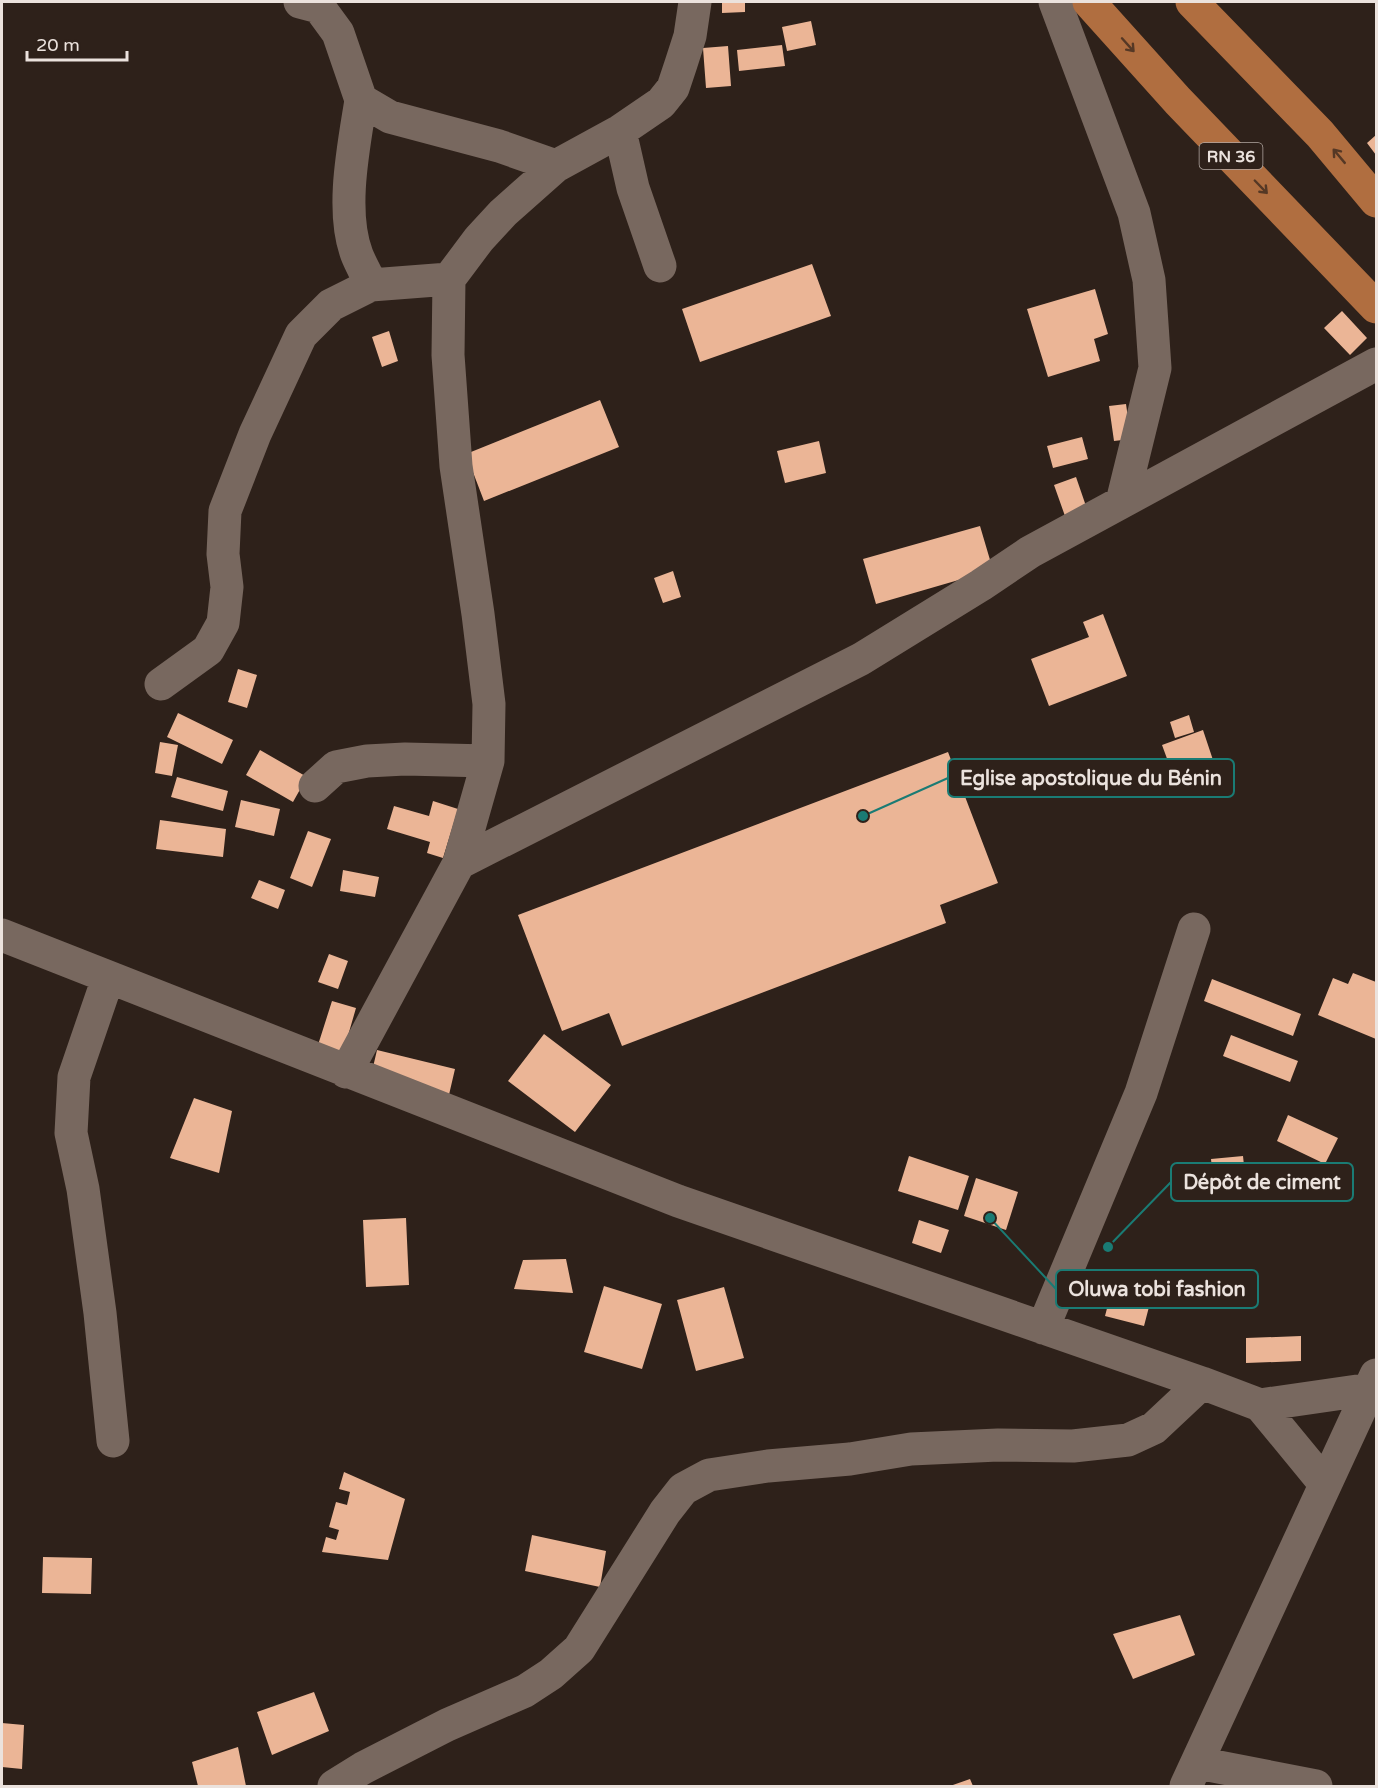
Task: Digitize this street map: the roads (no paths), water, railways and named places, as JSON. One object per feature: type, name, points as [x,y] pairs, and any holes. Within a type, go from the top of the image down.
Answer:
[{"type":"main road","name":"RN 36","points":[[1089,2],[1178,101],[1377,307]]},
{"type":"main road","points":[[1192,2],[1320,134],[1377,201]]},
{"type":"street","points":[[346,1072],[459,863],[488,760],[489,704],[456,466],[448,355],[449,279],[479,239],[503,213],[556,166],[620,131],[661,103],[673,88],[690,36],[695,2]]},
{"type":"street","points":[[1055,2],[1134,213],[1149,280],[1155,368],[1122,502]]},
{"type":"street","points":[[312,3],[338,33],[361,99],[353,154],[349,208],[357,254],[371,285]]},
{"type":"street","points":[[361,99],[390,117],[499,146],[556,166]]},
{"type":"street","points":[[620,131],[633,188],[660,266]]},
{"type":"street","points":[[161,684],[208,650],[223,623],[227,587],[223,554],[225,511],[255,434],[301,335],[331,305],[371,285],[449,279]]},
{"type":"street","points":[[459,863],[861,659],[1030,552],[1377,364]]},
{"type":"street","points":[[315,786],[336,767],[367,761],[488,760]]},
{"type":"street","points":[[1042,1328],[1141,1094],[1194,929]]},
{"type":"street","points":[[2,935],[678,1202],[1260,1405],[1325,1484]]},
{"type":"street","points":[[108,978],[74,1077],[71,1133],[83,1189],[100,1313],[113,1441]]},
{"type":"street","points":[[334,1786],[363,1768],[447,1725],[525,1690],[551,1674],[579,1649],[665,1512],[683,1489],[708,1475],[768,1466],[850,1459],[911,1449],[998,1445],[1073,1446],[1128,1440],[1154,1428],[1202,1383]]},
{"type":"street","points":[[1260,1405],[1375,1383]]},
{"type":"street","points":[[1317,1786],[1192,1775],[1325,1484],[1375,1383]]},
{"type":"place","name":"Eglise apostolique du Bénin","points":[[863,816]]},
{"type":"place","name":"Oluwa tobi fashion","points":[[990,1218]]},
{"type":"place","name":"Dépôt de ciment","points":[[1108,1247]]}]
